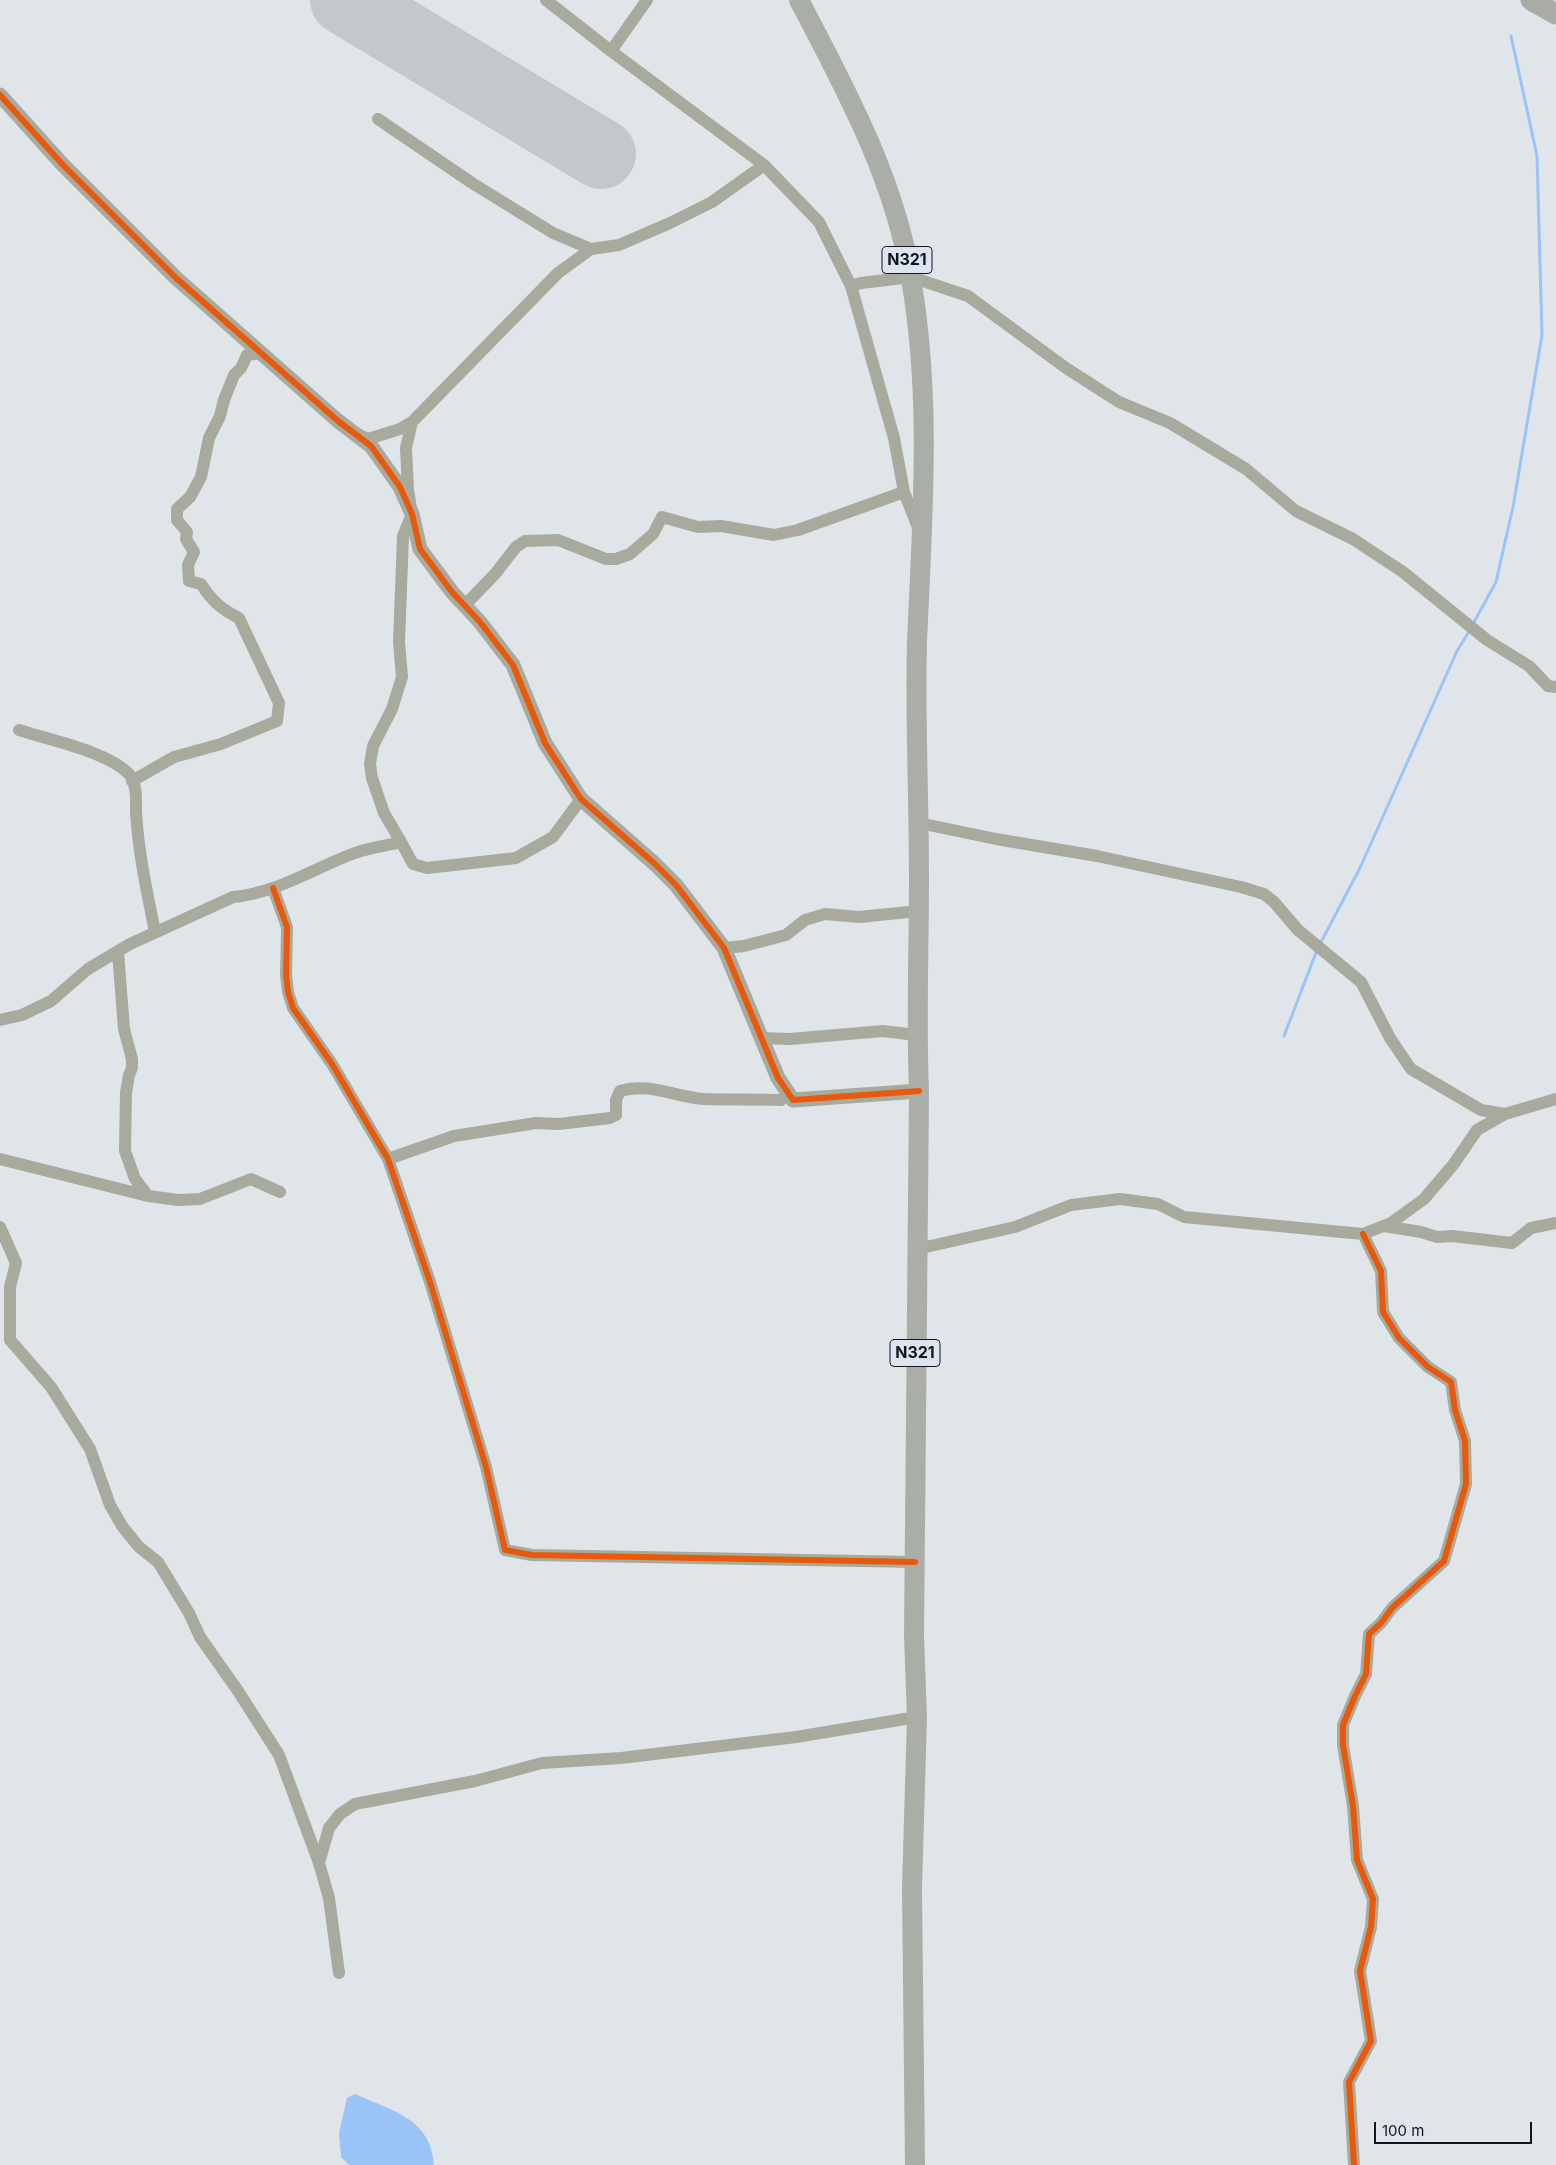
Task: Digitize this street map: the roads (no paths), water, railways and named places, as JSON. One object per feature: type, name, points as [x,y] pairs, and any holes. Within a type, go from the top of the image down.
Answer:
[{"type":"highway","points":[[1531,0],[1556,14]]},
{"type":"main road","name":"N321","points":[[799,0],[869,140],[896,217],[911,277],[920,356],[923,540],[917,645],[919,911],[916,1035],[919,1091],[914,1637],[916,1717],[912,1888],[915,2165]]},
{"type":"street","name":"N321","points":[[546,0],[611,52],[764,165],[820,222],[851,286],[894,438],[904,492],[923,540]]},
{"type":"street","points":[[611,52],[647,0]]},
{"type":"street","points":[[0,95],[63,165],[131,235],[215,314],[338,422],[371,446],[400,487],[412,514],[403,536],[399,642],[402,677],[392,709],[373,746],[370,764],[372,778],[384,813],[413,864],[427,868],[512,859],[553,838],[581,799]]},
{"type":"street","points":[[378,118],[472,183],[553,233],[591,248],[619,245],[670,223],[712,202],[764,165]]},
{"type":"street","points":[[354,433],[368,439],[400,429],[412,422],[558,274],[591,248]]},
{"type":"street","points":[[851,286],[860,283],[911,277],[968,296],[1066,368],[1119,402],[1170,423],[1246,469],[1296,511],[1353,539],[1403,572],[1487,640],[1529,666],[1548,686],[1556,687]]},
{"type":"street","points":[[132,781],[174,757],[221,744],[277,721],[279,703],[239,618],[224,611],[211,600],[201,584],[189,580],[188,565],[194,552],[186,540],[186,532],[177,520],[177,509],[190,497],[201,477],[209,438],[220,416],[234,375],[241,368],[247,355],[260,352]]},
{"type":"street","points":[[412,422],[406,448],[408,490],[420,549],[452,592],[498,642],[513,665],[545,743],[581,799],[676,885],[724,948],[778,1078],[793,1100],[919,1091]]},
{"type":"street","points":[[464,605],[495,574],[516,547],[525,541],[558,540],[606,559],[616,558],[630,554],[653,534],[662,517],[698,527],[721,526],[774,535],[798,530],[904,492]]},
{"type":"street","points":[[19,730],[109,760],[130,774],[135,789],[136,814],[143,866],[155,932]]},
{"type":"street","points":[[919,822],[996,839],[1097,856],[1241,887],[1264,894],[1274,902],[1298,930],[1362,982],[1390,1038],[1412,1069],[1481,1110],[1505,1114]]},
{"type":"street","points":[[0,1020],[22,1015],[51,1002],[88,969],[130,944],[233,897],[245,896],[281,886],[354,854],[401,842]]},
{"type":"street","points":[[273,888],[287,927],[286,975],[288,992],[293,1008],[332,1064],[388,1159],[430,1282],[486,1467],[505,1550],[532,1555],[915,1562]]},
{"type":"street","points":[[724,948],[744,946],[786,935],[805,920],[825,914],[859,917],[919,911]]},
{"type":"street","points":[[118,952],[124,1029],[132,1059],[126,1093],[125,1151],[135,1179],[148,1196]]},
{"type":"street","points":[[762,1038],[790,1039],[883,1031],[916,1035]]},
{"type":"street","points":[[388,1159],[454,1136],[536,1123],[559,1124],[610,1118],[616,1115],[616,1100],[620,1091],[631,1087],[654,1088],[702,1099],[781,1100]]},
{"type":"street","points":[[917,1249],[1015,1227],[1071,1205],[1120,1199],[1158,1204],[1184,1216],[1363,1234],[1391,1223],[1424,1199],[1454,1164],[1477,1130],[1505,1114],[1556,1099]]},
{"type":"street","points":[[0,1159],[148,1196],[178,1200],[200,1199],[251,1179],[280,1192]]},
{"type":"street","points":[[1384,1226],[1421,1232],[1436,1237],[1452,1236],[1512,1243],[1531,1228],[1556,1222]]},
{"type":"street","points":[[0,1227],[16,1263],[10,1287],[10,1340],[51,1387],[90,1449],[110,1504],[122,1526],[139,1547],[158,1562],[189,1613],[200,1637],[252,1711],[279,1755],[329,1898],[339,1973]]},
{"type":"street","points":[[1354,2165],[1349,2082],[1371,2041],[1360,1971],[1371,1927],[1373,1898],[1363,1879],[1357,1860],[1353,1806],[1343,1745],[1343,1724],[1354,1696],[1366,1674],[1369,1634],[1381,1623],[1392,1608],[1444,1561],[1466,1484],[1465,1441],[1455,1410],[1451,1382],[1428,1367],[1399,1338],[1383,1312],[1381,1271],[1363,1234]]},
{"type":"street","points":[[318,1863],[329,1828],[340,1814],[355,1804],[475,1781],[542,1763],[622,1758],[796,1737],[916,1717]]},
{"type":"water","points":[[355,2094],[407,2118],[417,2126],[426,2136],[434,2165],[349,2165],[341,2157],[339,2133],[347,2098]]},
{"type":"waterway","points":[[1473,624],[1496,582],[1513,507],[1542,335],[1537,156],[1511,36]]},
{"type":"waterway","points":[[1320,944],[1360,868],[1457,651],[1470,630]]},
{"type":"waterway","points":[[1284,1036],[1317,950]]}]
